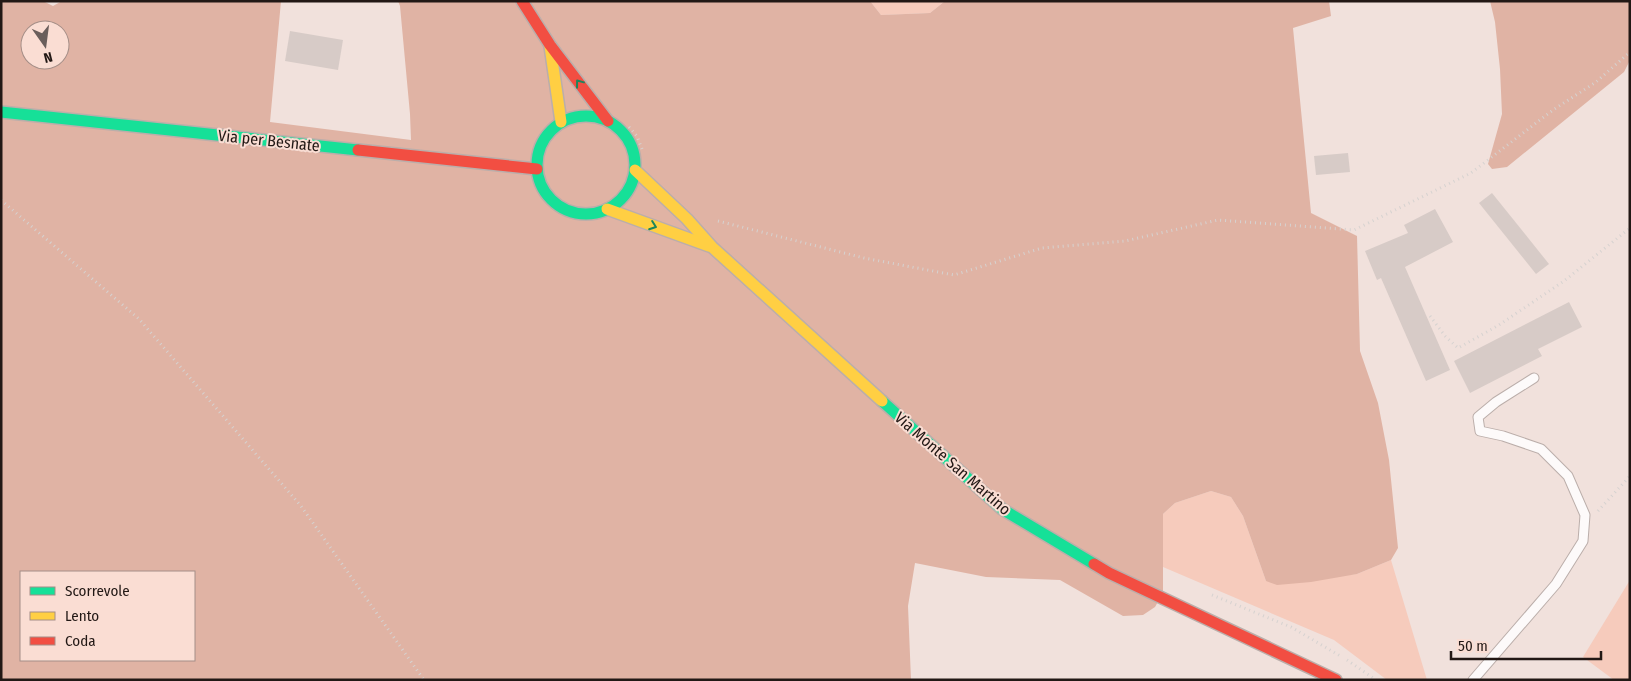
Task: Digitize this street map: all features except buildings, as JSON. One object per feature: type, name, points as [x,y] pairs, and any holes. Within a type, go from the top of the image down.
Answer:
[{"type":"street","points":[[522,1],[550,45],[608,121],[623,133],[633,150],[635,170],[626,193],[607,209],[592,214],[576,213],[561,208],[549,198],[540,184],[536,169],[539,151],[547,134],[561,122],[576,117],[593,116],[608,121]]},
{"type":"street","points":[[550,45],[561,122]]},
{"type":"street","name":"Via per Besnate","points":[[1,112],[536,169]]},
{"type":"street","name":"Via Monte San Martino","points":[[635,170],[687,219],[712,247],[1002,509],[1109,574],[1336,680]]},
{"type":"street","name":"Via Monte San Martino","points":[[607,209],[712,247]]},
{"type":"lane","points":[[1473,680],[1556,584],[1583,541],[1585,515],[1568,476],[1542,449],[1503,436],[1480,431],[1478,417],[1496,402],[1534,378]]},
{"type":"path","points":[[710,220],[724,221],[864,258],[954,275],[1042,248],[1125,241],[1218,220],[1354,230],[1471,173],[1553,110],[1596,82],[1630,52]]},
{"type":"path","points":[[1,200],[139,319],[301,506],[424,680]]},
{"type":"path","points":[[1430,316],[1445,336],[1458,348],[1498,325],[1564,281],[1630,228]]},
{"type":"path","points":[[1584,527],[1630,476]]},
{"type":"path","points":[[1210,594],[1291,627],[1355,664],[1376,680]]},
{"type":"shaded area","points":[[1,1],[43,1],[53,6],[62,1],[281,1],[270,122],[411,140],[400,6],[398,1],[870,1],[881,15],[930,13],[945,1],[1329,1],[1331,16],[1293,28],[1311,213],[1357,236],[1360,351],[1378,403],[1389,460],[1398,548],[1391,560],[1357,574],[1311,582],[1277,585],[1266,581],[1243,516],[1231,497],[1211,491],[1175,503],[1163,514],[1163,593],[1155,607],[1143,615],[1123,616],[1060,580],[986,577],[915,563],[908,606],[911,680],[1,680]]},
{"type":"shaded area","points":[[870,1],[945,1],[930,13],[881,15]]},
{"type":"shaded area","points":[[1490,1],[1630,1],[1630,60],[1624,72],[1507,167],[1492,169],[1488,164],[1502,114],[1500,69],[1495,22]]},
{"type":"shaded area","points":[[1211,491],[1231,497],[1243,516],[1266,581],[1357,574],[1391,560],[1427,680],[1387,680],[1334,640],[1163,567],[1163,514],[1175,503]]},
{"type":"shaded area","points":[[1630,580],[1630,680],[1614,680],[1583,657]]},
{"type":"traffic: fast","points":[[1,112],[358,150]]},
{"type":"traffic: fast","points":[[586,116],[605,120],[620,131],[631,146],[635,165],[631,184],[620,199],[605,210],[586,214],[567,210],[552,199],[541,184],[537,165],[541,146],[552,131],[567,120],[586,116]]},
{"type":"traffic: fast","points":[[882,401],[1002,509],[1094,564]]},
{"type":"traffic: slow","points":[[550,46],[561,122]]},
{"type":"traffic: slow","points":[[635,170],[687,219],[712,247],[882,401]]},
{"type":"traffic: slow","points":[[607,209],[709,246]]},
{"type":"traffic: jam","points":[[522,1],[550,45],[608,121]]},
{"type":"traffic: jam","points":[[358,150],[537,169]]},
{"type":"traffic: jam","points":[[1094,564],[1109,573],[1336,680]]}]
